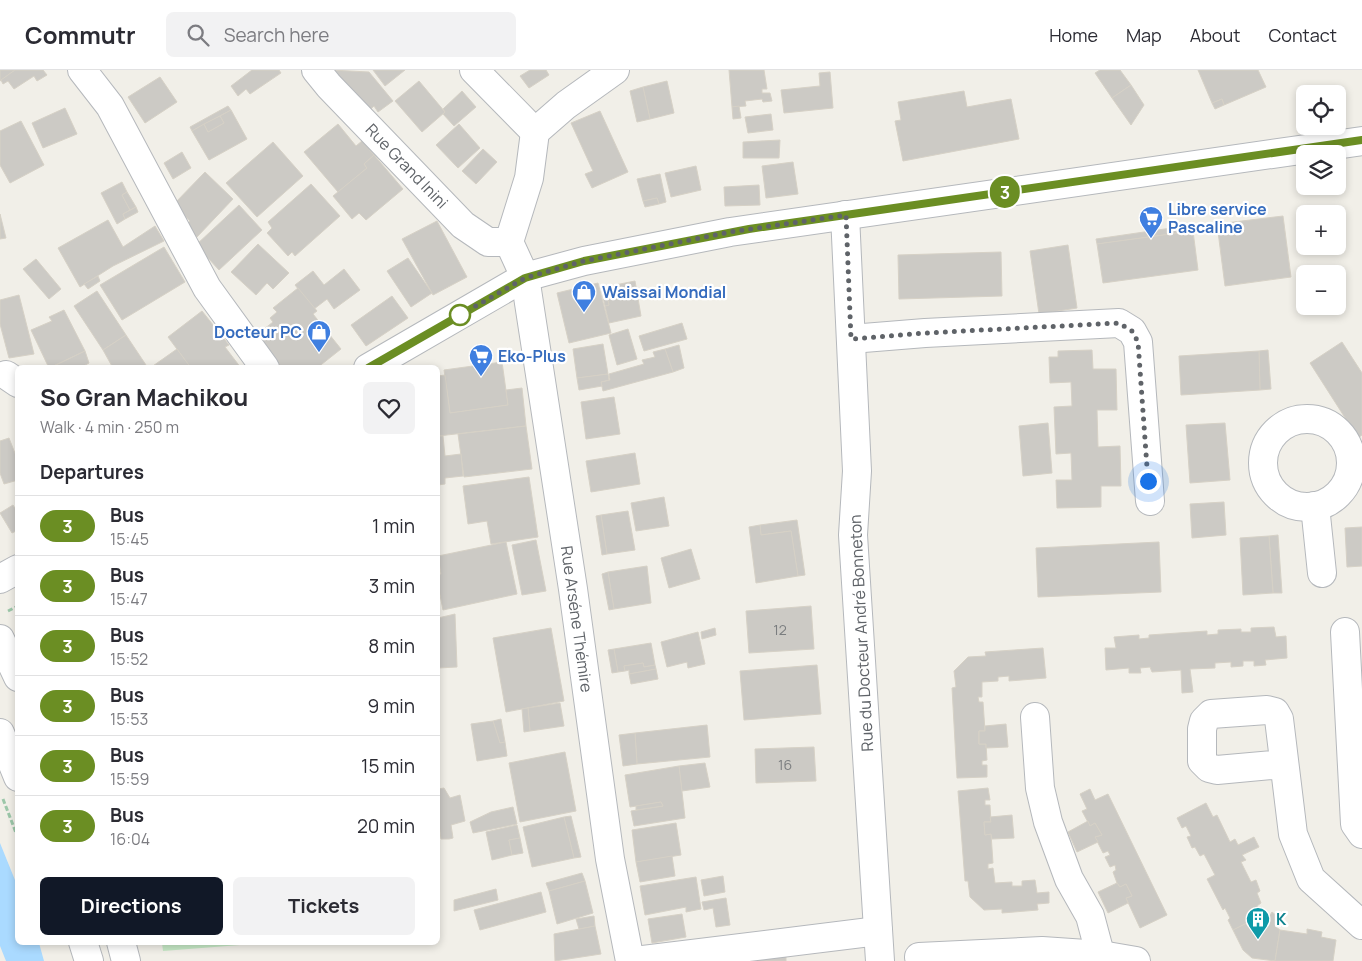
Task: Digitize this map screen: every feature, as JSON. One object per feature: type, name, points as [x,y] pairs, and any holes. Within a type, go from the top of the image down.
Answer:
[{"type":"street","points":[[82,70],[110,106],[207,288],[263,365]]},
{"type":"street","name":"Rue Grand Inini","points":[[316,70],[329,86],[463,225],[488,242],[509,242]]},
{"type":"street","points":[[474,70],[535,132]]},
{"type":"street","points":[[509,242],[529,178],[535,132],[566,105],[614,70]]},
{"type":"street","points":[[373,365],[525,278],[584,261],[701,238],[846,215],[1362,140]]},
{"type":"street","name":"Rue du Docteur André Bonneton","points":[[846,215],[857,471],[853,535],[880,961]]},
{"type":"street","name":"Rue Arséne Thémire","points":[[509,242],[525,278],[573,589],[610,859],[630,961]]},
{"type":"street","points":[[851,339],[925,333],[1119,323],[1132,331],[1138,342],[1150,501]]},
{"type":"street","points":[[1299,419],[1314,419],[1329,424],[1341,434],[1357,461],[1341,491],[1329,501],[1315,506],[1299,507],[1285,501],[1273,492],[1265,478],[1262,463],[1265,448],[1272,435],[1284,425],[1299,419]]},
{"type":"street","points":[[1315,506],[1322,573]]},
{"type":"street","points":[[0,579],[15,571]]},
{"type":"street","points":[[1345,632],[1355,824],[1362,834]]},
{"type":"street","points":[[0,639],[15,671]]},
{"type":"street","points":[[1035,716],[1040,788],[1048,822],[1069,879],[1090,916],[1102,958]]},
{"type":"street","points":[[0,732],[15,770]]},
{"type":"street","points":[[1283,764],[1293,834],[1311,879],[1362,925]]},
{"type":"street","points":[[635,961],[878,932]]},
{"type":"street","points":[[84,945],[89,961]]},
{"type":"street","points":[[122,945],[126,961]]},
{"type":"street","points":[[919,956],[1042,956],[1136,961]]},
{"type":"path","points":[[8,611],[15,608]]},
{"type":"path","points":[[0,792],[15,830]]},
{"type":"green space","points":[[162,945],[241,945],[163,951]]},
{"type":"water","points":[[0,843],[15,880],[15,945],[40,945],[44,961],[6,961],[0,946]]},
{"type":"building","points":[[0,70],[15,70],[0,81]]},
{"type":"building","points":[[15,70],[43,70],[47,75],[37,81],[34,76],[14,89],[8,81],[3,84],[1,80]]},
{"type":"building","points":[[252,70],[279,70],[281,73],[250,94],[246,89],[238,96],[231,86]]},
{"type":"building","points":[[331,70],[369,72],[393,101],[378,112],[374,106],[366,113]]},
{"type":"building","points":[[373,70],[405,70],[385,86]]},
{"type":"building","points":[[530,70],[546,70],[549,75],[529,88],[520,76]]},
{"type":"building","points":[[729,70],[764,70],[767,89],[762,89],[762,93],[770,93],[772,101],[763,102],[762,99],[745,101],[746,106],[732,107]]},
{"type":"building","points":[[1100,70],[1120,70],[1131,85],[1112,98],[1095,73]]},
{"type":"building","points":[[1198,70],[1258,70],[1266,87],[1224,105],[1222,99],[1212,103]]},
{"type":"building","points":[[830,72],[833,108],[784,113],[781,90],[820,86],[819,73]]},
{"type":"building","points":[[160,77],[177,102],[145,123],[128,97]]},
{"type":"building","points":[[419,81],[445,112],[422,132],[395,101]]},
{"type":"building","points":[[667,81],[674,113],[650,119],[643,87]]},
{"type":"building","points":[[1131,85],[1144,105],[1131,125],[1112,98]]},
{"type":"building","points":[[643,87],[650,119],[637,122],[630,91]]},
{"type":"building","points":[[462,91],[476,107],[454,126],[443,114],[445,112],[443,109]]},
{"type":"building","points":[[964,91],[967,107],[1011,99],[1019,139],[903,161],[895,121],[901,120],[898,102]]},
{"type":"building","points":[[1222,99],[1224,105],[1215,109],[1212,103]]},
{"type":"building","points":[[228,106],[231,110],[192,131],[190,127]]},
{"type":"building","points":[[739,106],[741,118],[733,119],[732,107]]},
{"type":"building","points":[[65,108],[77,134],[43,148],[32,123]]},
{"type":"building","points":[[231,110],[247,139],[209,160],[192,131],[204,124],[208,132],[224,123],[220,116]]},
{"type":"building","points":[[600,111],[628,172],[592,188],[585,174],[593,171],[571,123]]},
{"type":"building","points":[[771,114],[773,130],[748,133],[745,117]]},
{"type":"building","points":[[220,116],[224,123],[208,132],[204,124]]},
{"type":"building","points":[[21,121],[44,165],[10,183],[0,165],[0,131]]},
{"type":"building","points":[[338,124],[356,146],[362,141],[374,155],[364,164],[367,168],[338,192],[304,152]]},
{"type":"building","points":[[459,124],[480,148],[458,168],[436,145]]},
{"type":"building","points":[[780,140],[779,158],[743,158],[743,142]]},
{"type":"building","points":[[273,142],[303,176],[257,217],[226,183]]},
{"type":"building","points":[[483,149],[497,162],[476,184],[462,171]]},
{"type":"building","points":[[182,152],[191,168],[173,179],[164,163]]},
{"type":"building","points":[[374,155],[403,189],[366,220],[359,213],[352,219],[333,196],[367,168],[364,164]]},
{"type":"building","points":[[793,162],[798,194],[766,198],[762,166]]},
{"type":"building","points":[[696,166],[701,190],[671,197],[665,173]]},
{"type":"building","points":[[205,172],[233,199],[197,237],[185,226],[190,221],[174,204]]},
{"type":"building","points":[[660,174],[666,202],[659,204],[657,198],[643,201],[637,179]]},
{"type":"building","points":[[122,182],[127,192],[122,195],[130,210],[123,214],[125,219],[117,224],[101,193]]},
{"type":"building","points":[[311,184],[340,216],[295,256],[292,252],[288,256],[267,233],[272,228],[268,222]]},
{"type":"building","points":[[759,185],[760,205],[725,206],[724,187]]},
{"type":"building","points":[[127,192],[136,207],[130,210],[122,195]]},
{"type":"building","points":[[657,198],[659,204],[645,207],[643,201]]},
{"type":"building","points":[[239,205],[262,230],[219,270],[196,245]]},
{"type":"building","points":[[136,207],[138,212],[125,219],[123,214]]},
{"type":"building","points":[[0,214],[6,238],[0,239]]},
{"type":"building","points":[[1283,216],[1291,277],[1225,286],[1217,224]]},
{"type":"building","points":[[108,220],[123,247],[155,226],[164,241],[113,266],[80,287],[58,248]]},
{"type":"building","points":[[437,221],[467,277],[433,295],[402,239]]},
{"type":"building","points":[[1192,225],[1193,231],[1097,244],[1096,239]]},
{"type":"building","points":[[1193,231],[1198,270],[1103,283],[1097,244]]},
{"type":"building","points":[[258,244],[289,273],[273,289],[267,283],[256,295],[231,272]]},
{"type":"building","points":[[1068,245],[1077,308],[1039,314],[1030,251]]},
{"type":"building","points":[[164,247],[185,282],[122,320],[100,285]]},
{"type":"building","points":[[1001,252],[1002,296],[899,299],[898,255]]},
{"type":"building","points":[[408,258],[432,293],[411,307],[387,271]]},
{"type":"building","points":[[36,259],[61,289],[49,299],[23,269]]},
{"type":"building","points":[[344,269],[360,290],[334,309],[327,299],[314,309],[295,285],[313,271],[324,285]]},
{"type":"building","points":[[98,276],[100,281],[88,289],[84,284]]},
{"type":"building","points":[[635,281],[641,316],[609,323],[605,306],[609,305],[605,287]]},
{"type":"building","name":"Waissai Mondial","points":[[598,283],[611,333],[569,343],[557,293]]},
{"type":"building","points":[[605,287],[609,305],[605,306],[601,288]]},
{"type":"building","points":[[298,288],[317,311],[313,314],[341,349],[321,365],[276,365],[254,337],[273,322],[270,318],[277,312],[273,308]]},
{"type":"building","points":[[97,291],[126,335],[103,350],[74,306]]},
{"type":"building","points":[[19,295],[34,354],[9,358],[0,324],[0,300]]},
{"type":"building","points":[[392,296],[408,318],[366,346],[351,325]]},
{"type":"building","points":[[64,310],[85,351],[55,365],[48,365],[31,330],[52,321],[49,317]]},
{"type":"building","points":[[202,311],[229,345],[225,347],[239,365],[189,365],[168,337]]},
{"type":"building","points":[[682,323],[687,339],[644,351],[639,336]]},
{"type":"building","points":[[628,329],[637,359],[617,365],[609,335]]},
{"type":"building","points":[[126,335],[146,365],[111,365],[103,350]]},
{"type":"building","points":[[1342,342],[1362,373],[1362,435],[1358,438],[1310,363]]},
{"type":"building","points":[[603,344],[608,374],[577,378],[573,349]]},
{"type":"building","points":[[679,345],[684,368],[673,372],[665,349]]},
{"type":"building","points":[[177,349],[189,365],[154,365]]},
{"type":"building","points":[[665,349],[673,372],[603,391],[601,382],[610,380],[609,374],[644,364],[642,360],[655,357],[653,352]]},
{"type":"building","points":[[1092,350],[1093,369],[1116,369],[1117,410],[1097,410],[1098,447],[1120,446],[1121,486],[1101,486],[1101,507],[1057,508],[1056,480],[1072,480],[1071,453],[1056,454],[1054,407],[1072,406],[1071,382],[1050,383],[1049,357],[1058,357],[1058,351]]},
{"type":"building","points":[[1268,350],[1271,389],[1260,390],[1259,351]]},
{"type":"building","points":[[85,351],[89,363],[85,365],[56,365]]},
{"type":"building","points":[[1259,351],[1260,390],[1181,395],[1179,356]]},
{"type":"building","points":[[502,362],[508,405],[450,413],[444,370]]},
{"type":"building","points":[[608,374],[609,380],[601,382],[602,386],[579,390],[577,378]]},
{"type":"building","points":[[445,375],[450,413],[508,405],[506,390],[522,388],[526,426],[440,436],[440,376]]},
{"type":"building","points":[[614,397],[620,434],[586,439],[581,402]]},
{"type":"building","points":[[1048,423],[1052,473],[1023,476],[1019,426]]},
{"type":"building","points":[[1225,423],[1230,480],[1190,483],[1186,425]]},
{"type":"building","points":[[526,426],[532,469],[464,477],[458,434]]},
{"type":"building","points":[[440,436],[443,436],[445,456],[461,454],[463,476],[445,478],[445,484],[440,485]]},
{"type":"building","points":[[9,438],[15,453],[15,481],[4,484],[0,473],[0,441]]},
{"type":"building","points":[[635,453],[640,484],[591,492],[586,461]]},
{"type":"building","points":[[529,477],[538,537],[491,544],[487,521],[468,524],[463,486]]},
{"type":"building","points":[[664,497],[669,526],[636,531],[631,503]]},
{"type":"building","points":[[1224,502],[1226,535],[1192,538],[1190,504]]},
{"type":"building","points":[[13,505],[15,508],[15,532],[12,533],[0,513]]},
{"type":"building","points":[[628,511],[635,550],[607,554],[601,515]]},
{"type":"building","points":[[601,515],[607,554],[602,555],[596,516]]},
{"type":"building","points":[[797,520],[805,575],[798,576],[791,531],[761,535],[760,525]]},
{"type":"building","points":[[760,525],[761,535],[791,531],[798,576],[756,583],[749,527]]},
{"type":"building","points":[[1362,527],[1362,566],[1347,567],[1345,528]]},
{"type":"building","points":[[1278,535],[1282,593],[1273,593],[1269,536]]},
{"type":"building","points":[[1269,536],[1273,593],[1243,595],[1240,538]]},
{"type":"building","points":[[536,540],[546,591],[522,595],[512,545]]},
{"type":"building","points":[[506,542],[517,594],[443,610],[440,595],[440,556]]},
{"type":"building","points":[[1159,542],[1161,592],[1038,597],[1036,548]]},
{"type":"building","points":[[691,549],[700,579],[669,588],[661,558]]},
{"type":"building","points":[[647,566],[651,603],[614,609],[608,572]]},
{"type":"building","points":[[608,572],[614,609],[609,610],[602,574]]},
{"type":"building","points":[[811,606],[814,649],[749,653],[746,611]]},
{"type":"building","points":[[455,614],[457,667],[440,668],[440,618]]},
{"type":"building","points":[[1274,627],[1276,637],[1286,636],[1287,658],[1265,660],[1266,665],[1254,666],[1254,661],[1243,661],[1243,666],[1231,667],[1231,662],[1215,663],[1215,668],[1190,669],[1193,692],[1182,693],[1181,670],[1152,672],[1150,667],[1140,668],[1141,673],[1129,673],[1129,668],[1106,670],[1105,648],[1116,648],[1114,637],[1139,635],[1139,639],[1149,638],[1149,635],[1207,631],[1207,635],[1218,634],[1218,630],[1241,629],[1241,632],[1251,632],[1251,628]]},
{"type":"building","points":[[551,628],[564,701],[506,712],[493,638]]},
{"type":"building","points":[[715,628],[716,635],[702,639],[701,632]]},
{"type":"building","points":[[698,632],[705,664],[688,668],[687,662],[667,667],[661,642]]},
{"type":"building","points":[[651,643],[655,665],[644,667],[643,663],[624,666],[625,671],[618,672],[614,649]]},
{"type":"building","points":[[1043,648],[1046,678],[1009,681],[1009,676],[998,677],[998,681],[982,682],[982,697],[978,697],[979,702],[983,702],[985,731],[979,731],[979,744],[986,744],[987,760],[982,761],[982,765],[987,765],[987,777],[957,778],[952,688],[956,687],[954,671],[968,657],[986,656],[985,652]]},
{"type":"building","points":[[614,649],[618,672],[612,673],[608,650]]},
{"type":"building","points":[[643,663],[644,667],[655,665],[656,669],[629,674],[629,670],[625,671],[624,666]]},
{"type":"building","points":[[817,665],[821,714],[744,720],[740,671]]},
{"type":"building","points":[[656,669],[658,679],[631,684],[629,674]]},
{"type":"building","points":[[560,703],[564,726],[530,731],[528,708]]},
{"type":"building","points":[[528,708],[530,731],[524,732],[522,709]]},
{"type":"building","points":[[501,719],[505,742],[500,743],[493,721]]},
{"type":"building","points":[[493,721],[500,743],[505,742],[507,756],[477,761],[471,724]]},
{"type":"building","points":[[1006,724],[1008,747],[986,748],[986,744],[979,744],[979,731],[985,731],[985,726]]},
{"type":"building","points":[[707,725],[710,757],[637,764],[635,733]]},
{"type":"building","points":[[635,733],[637,764],[623,766],[619,735]]},
{"type":"building","points":[[814,747],[816,781],[756,783],[755,749]]},
{"type":"building","points":[[565,752],[576,811],[520,822],[509,763]]},
{"type":"building","points":[[705,763],[710,787],[682,791],[679,766]]},
{"type":"building","points":[[679,766],[685,818],[634,826],[631,811],[663,806],[661,802],[630,807],[625,775]]},
{"type":"building","points":[[444,788],[450,798],[460,795],[465,821],[451,825],[453,838],[449,839],[441,839],[440,789]]},
{"type":"building","points":[[988,788],[990,800],[985,800],[985,805],[990,805],[991,822],[984,822],[985,835],[991,834],[993,863],[988,864],[988,869],[993,868],[995,883],[1012,882],[1012,886],[1022,886],[1022,881],[1035,880],[1037,893],[1049,892],[1049,903],[1037,904],[1038,910],[1002,913],[1002,909],[984,910],[970,897],[968,881],[965,881],[958,791]]},
{"type":"building","points":[[1090,789],[1095,800],[1108,794],[1167,915],[1140,928],[1126,898],[1132,896],[1126,884],[1120,887],[1117,883],[1113,872],[1116,870],[1115,865],[1110,867],[1105,857],[1110,855],[1108,851],[1103,853],[1095,837],[1102,835],[1095,823],[1090,826],[1082,811],[1087,809],[1080,794]]},
{"type":"building","points":[[661,802],[663,806],[636,810],[636,806]]},
{"type":"building","points":[[1206,803],[1213,817],[1217,815],[1230,842],[1235,839],[1238,845],[1254,837],[1259,847],[1242,855],[1246,860],[1241,862],[1251,882],[1256,880],[1260,891],[1257,893],[1261,903],[1257,906],[1261,916],[1233,930],[1225,908],[1223,910],[1207,879],[1215,875],[1204,854],[1200,856],[1195,847],[1192,848],[1187,837],[1191,836],[1186,826],[1182,828],[1177,818]]},
{"type":"building","points":[[513,807],[517,824],[473,833],[470,822],[491,812]]},
{"type":"building","points":[[1012,815],[1014,838],[992,839],[991,834],[985,835],[984,822],[991,822],[990,817]]},
{"type":"building","points":[[571,816],[581,857],[574,858],[564,817]]},
{"type":"building","points":[[564,817],[574,858],[532,867],[523,827]]},
{"type":"building","points":[[1088,821],[1090,826],[1095,823],[1102,835],[1095,837],[1098,842],[1077,852],[1068,832]]},
{"type":"building","points":[[676,823],[681,855],[636,862],[632,830]]},
{"type":"building","points":[[517,825],[520,838],[509,840],[512,855],[492,860],[486,832]]},
{"type":"building","points":[[520,838],[523,853],[512,855],[509,840]]},
{"type":"building","points":[[672,856],[675,876],[640,882],[636,862]]},
{"type":"building","points":[[582,873],[585,881],[549,891],[546,883]]},
{"type":"building","points":[[723,876],[725,892],[704,896],[701,880]]},
{"type":"building","points":[[696,877],[701,909],[686,912],[686,907],[645,915],[640,886]]},
{"type":"building","points":[[585,881],[593,913],[557,924],[549,891]]},
{"type":"building","points":[[1117,883],[1120,887],[1126,884],[1132,896],[1126,898],[1128,903],[1108,913],[1098,892]]},
{"type":"building","points":[[496,889],[498,900],[454,911],[454,900]]},
{"type":"building","points":[[541,892],[546,912],[480,930],[474,910]]},
{"type":"building","points":[[726,898],[730,925],[716,927],[713,908],[704,910],[702,902]]},
{"type":"building","name":"K","points":[[1272,912],[1281,919],[1275,926],[1280,930],[1275,961],[1252,958],[1243,950],[1233,930],[1261,916],[1267,920]]},
{"type":"building","points":[[682,914],[686,937],[652,943],[648,919]]},
{"type":"building","points":[[594,916],[595,926],[579,929],[576,919]]},
{"type":"building","points":[[595,926],[601,954],[555,961],[554,934]]},
{"type":"building","points":[[1307,929],[1322,932],[1321,937],[1336,940],[1333,961],[1275,961],[1280,930],[1307,934]]},
{"type":"building","points":[[786,956],[786,961],[743,961]]},
{"type":"bus line","name":"3","points":[[373,365],[525,278],[584,261],[749,229],[1362,140]]},
{"type":"place","name":"Libre service Pascaline","points":[[1151,239]]},
{"type":"place","name":"Waissai Mondial","points":[[584,313]]},
{"type":"place","name":"Docteur PC","points":[[319,353]]},
{"type":"place","name":"Eko-Plus","points":[[481,377]]},
{"type":"place","name":"K","points":[[1258,940]]},
{"type":"route","points":[[460,315],[525,278],[584,261],[730,232],[846,215],[851,339],[925,333],[1119,323],[1132,331],[1138,342],[1148,481]]}]
